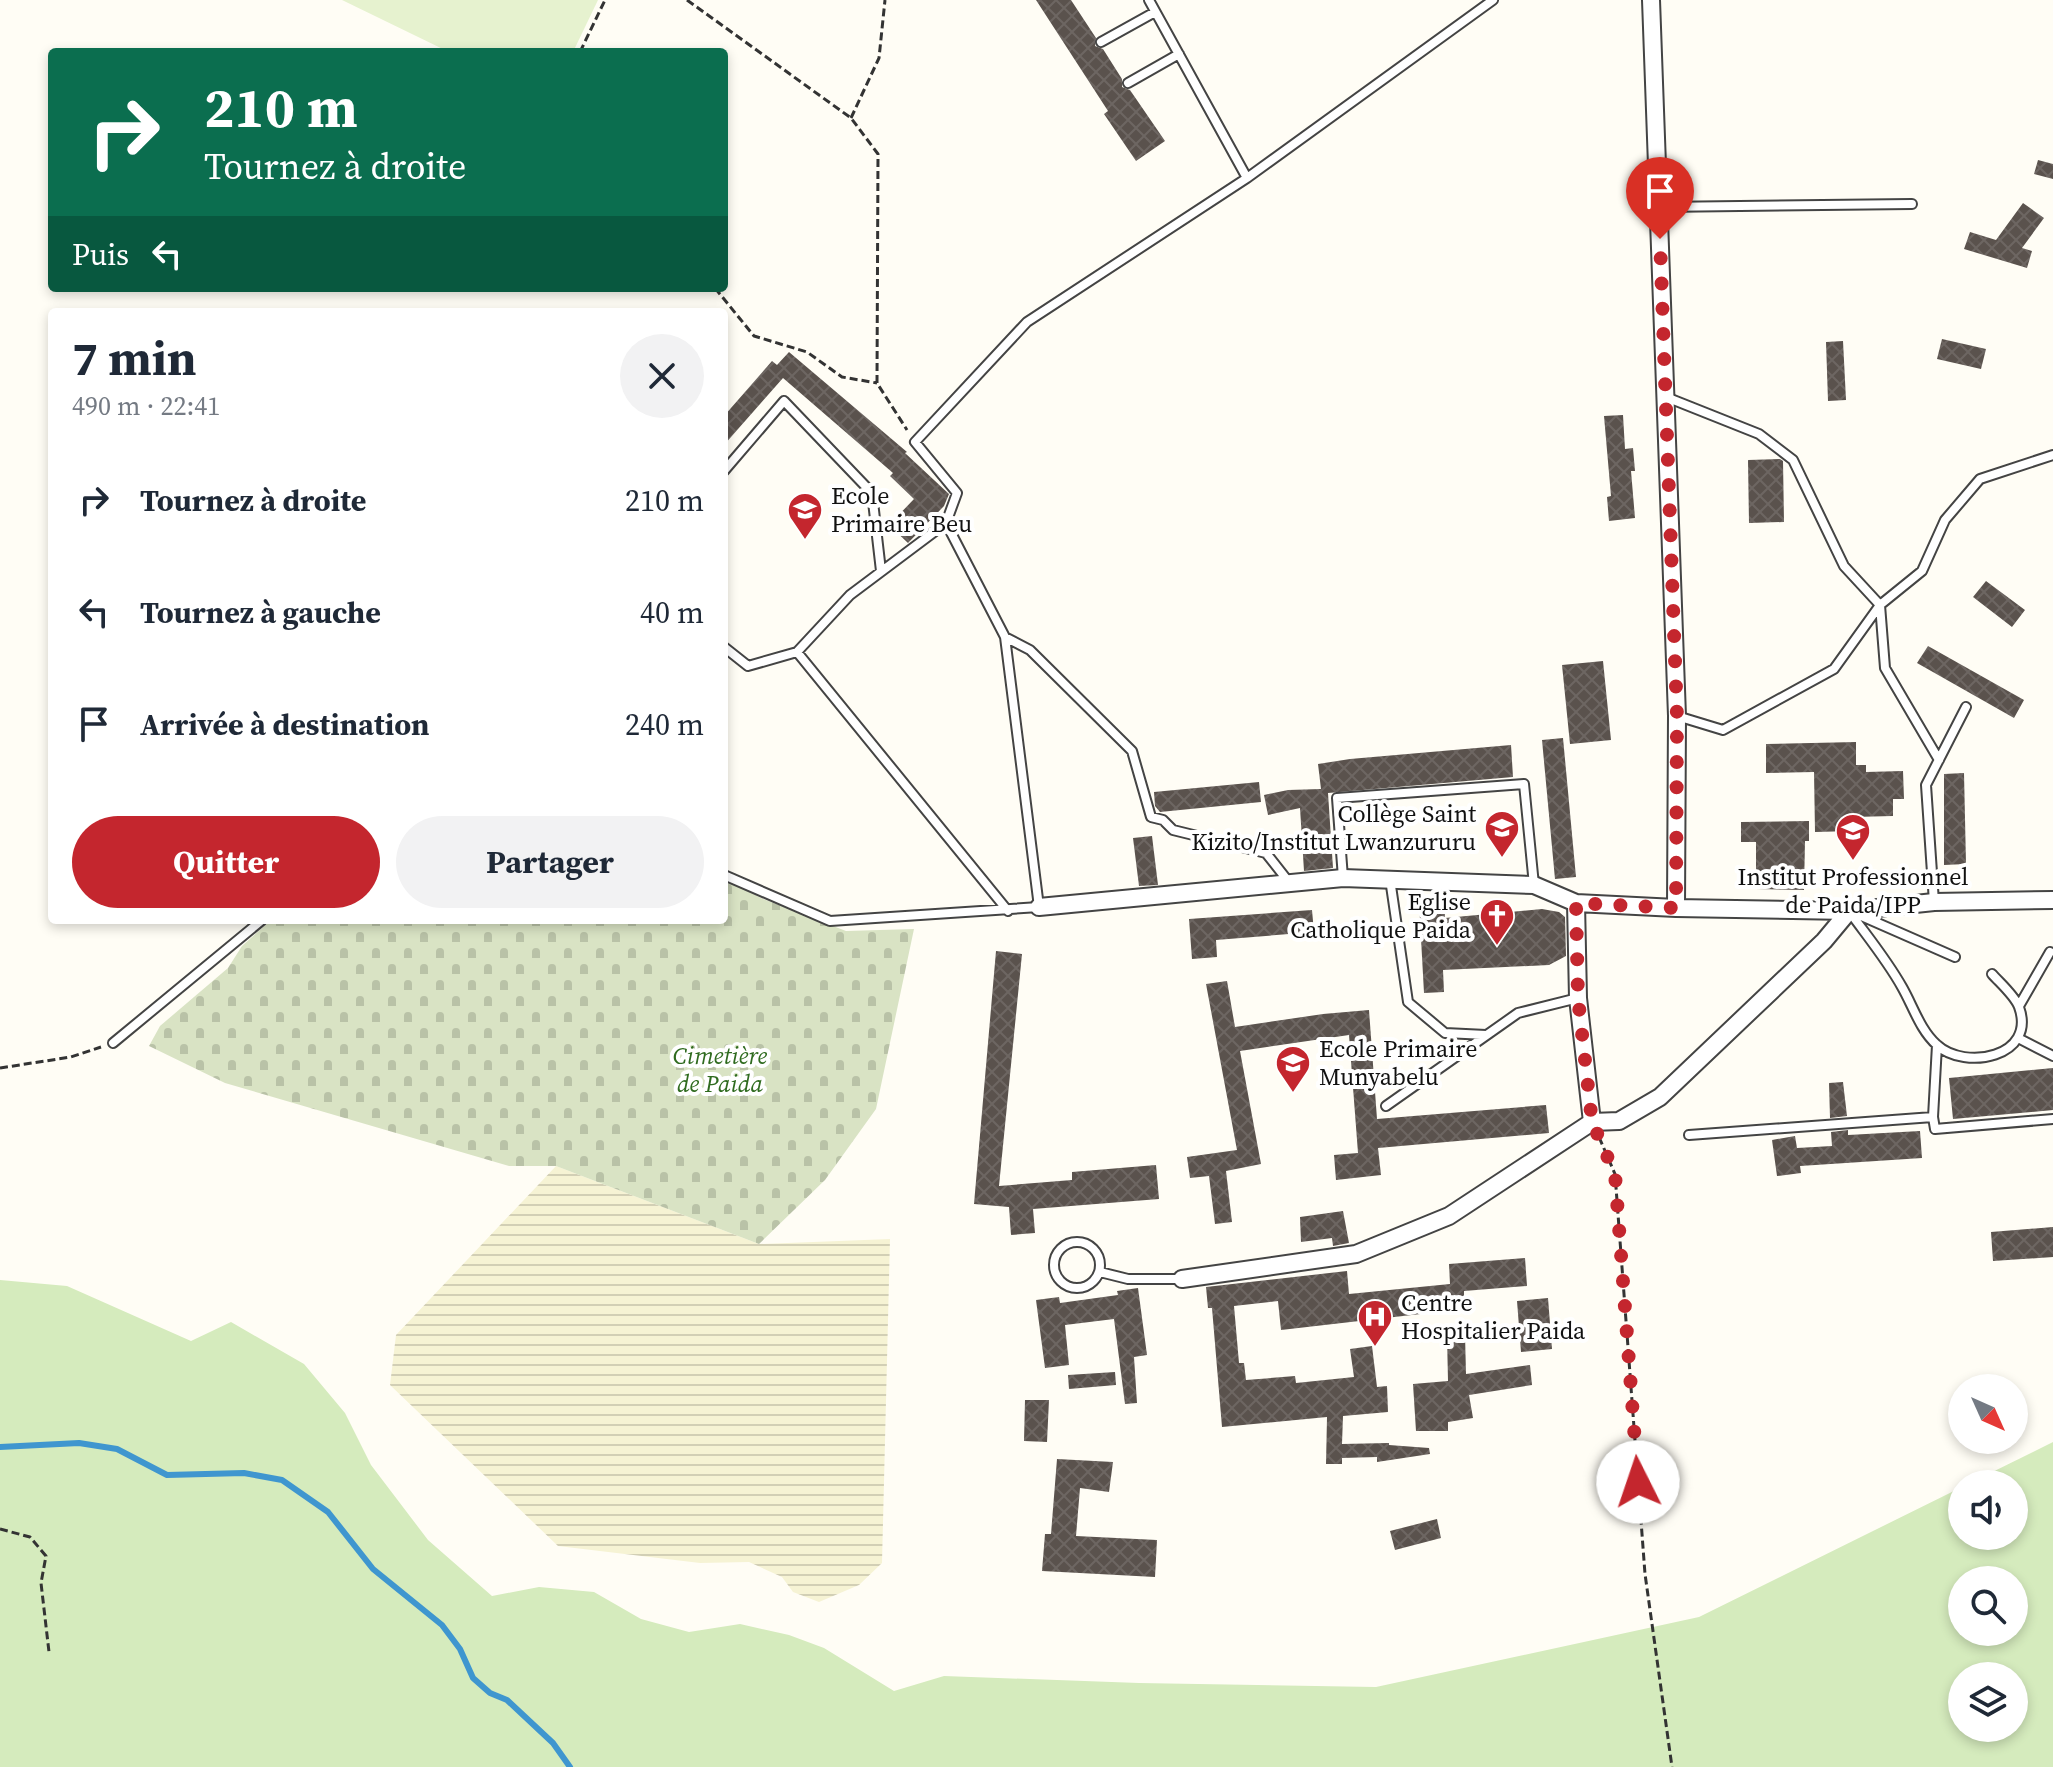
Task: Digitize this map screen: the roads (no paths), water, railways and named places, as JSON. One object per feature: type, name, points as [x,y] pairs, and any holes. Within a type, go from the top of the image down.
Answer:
[{"type":"street","points":[[1651,0],[1677,716],[1676,908]]},
{"type":"street","points":[[1039,907],[1343,878],[1534,885],[1576,903],[1676,908],[1849,911],[1934,902],[2053,900]]},
{"type":"street","points":[[1576,903],[1578,998],[1592,1122]]},
{"type":"street","points":[[1182,1279],[1356,1254],[1449,1216],[1592,1122],[1619,1121],[1660,1097],[1824,941],[1849,911]]},
{"type":"lane","points":[[1149,0],[1247,178]]},
{"type":"lane","points":[[728,650],[748,666],[797,652],[850,595],[946,523],[957,493],[915,442],[1027,322],[1247,178],[1493,0]]},
{"type":"lane","points":[[1101,42],[1155,12]]},
{"type":"lane","points":[[1128,83],[1179,54]]},
{"type":"lane","points":[[1659,207],[1912,204]]},
{"type":"lane","points":[[1665,397],[1759,434],[1793,460],[1844,566],[1880,605],[1885,668],[1939,760]]},
{"type":"lane","points":[[728,466],[784,401],[872,493],[881,571]]},
{"type":"lane","points":[[1677,716],[1723,730],[1834,669],[1880,605],[1922,571],[1945,520],[1980,479],[2053,455]]},
{"type":"lane","points":[[728,877],[830,921],[1039,907],[1005,637],[946,523]]},
{"type":"lane","points":[[1005,637],[1030,650],[1132,751],[1151,817],[1163,820],[1173,830],[1266,853],[1288,881]]},
{"type":"lane","points":[[797,652],[1008,911]]},
{"type":"lane","points":[[1934,902],[1926,785],[1966,707]]},
{"type":"lane","points":[[1343,878],[1337,798],[1524,784],[1534,885]]},
{"type":"lane","points":[[1390,879],[1408,1002],[1445,1033],[1486,1035]]},
{"type":"lane","points":[[1849,911],[1955,957]]},
{"type":"lane","points":[[1849,911],[1902,987],[1916,1016],[1937,1045],[1955,1055],[1994,1058],[2012,1048],[2022,1031],[2019,1006],[1992,974]]},
{"type":"lane","points":[[113,1043],[257,924]]},
{"type":"lane","points":[[2019,1006],[2050,952]]},
{"type":"lane","points":[[1386,1106],[1518,1013],[1578,998]]},
{"type":"lane","points":[[2018,1038],[2053,1056]]},
{"type":"lane","points":[[1937,1045],[1935,1129],[2053,1119]]},
{"type":"lane","points":[[1689,1135],[1933,1117]]},
{"type":"lane","points":[[1077,1241],[1091,1245],[1100,1257],[1100,1272],[1092,1284],[1078,1289],[1063,1285],[1054,1273],[1054,1258],[1062,1245],[1077,1241]]},
{"type":"lane","points":[[1100,1272],[1128,1279],[1182,1279]]},
{"type":"waterway","points":[[0,1447],[79,1443],[117,1449],[167,1475],[244,1473],[282,1480],[328,1512],[373,1569],[442,1625],[460,1649],[473,1678],[490,1693],[507,1700],[553,1743],[570,1767]]},
{"type":"place","name":"Ecole Primaire Beu","points":[[805,541]]},
{"type":"place","name":"Collège Saint Kizito/Institut Lwanzururu","points":[[1502,859]]},
{"type":"place","name":"Institut Professionnel de Paida/IPP","points":[[1853,862]]},
{"type":"place","name":"Eglise Catholique Paida","points":[[1497,947]]},
{"type":"place","name":"Ecole Primaire Munyabelu","points":[[1293,1094]]},
{"type":"place","name":"Centre Hospitalier Paida","points":[[1375,1348]]},
{"type":"park label","name":"Cimetière de Paida","points":[[720,1070]]}]
